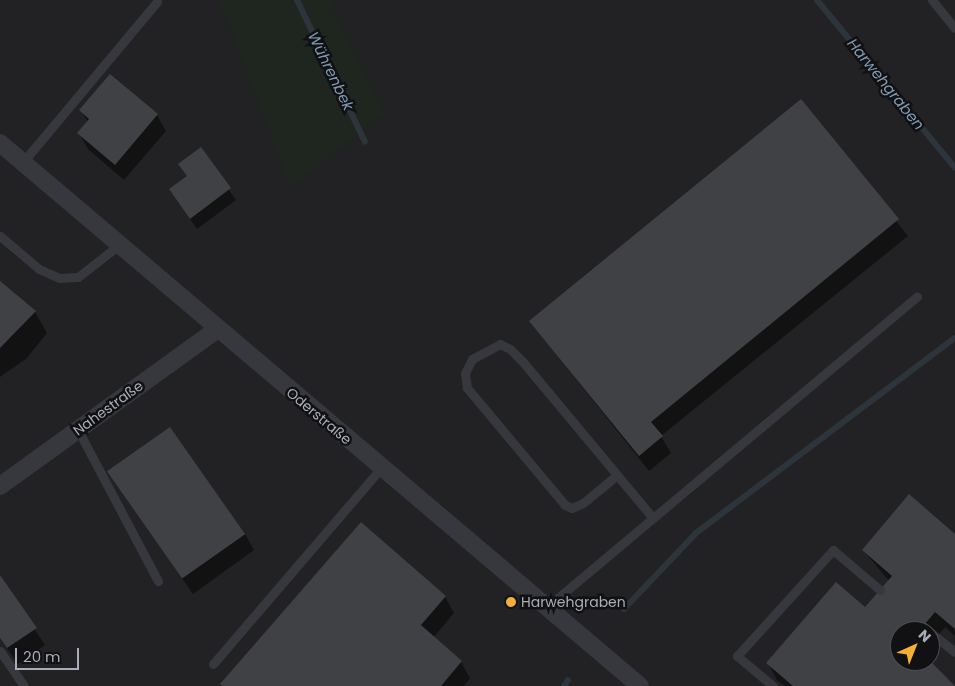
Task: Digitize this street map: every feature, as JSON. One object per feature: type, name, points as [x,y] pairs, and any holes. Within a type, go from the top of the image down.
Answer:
[{"type":"street","name":"Oderstraße","points":[[0,143],[216,330],[640,686]]},
{"type":"street","name":"Nahestraße","points":[[0,486],[216,330]]},
{"type":"lane","points":[[932,0],[955,28]]},
{"type":"lane","points":[[23,162],[157,2]]},
{"type":"lane","points":[[0,236],[39,269],[59,278],[78,277],[119,245]]},
{"type":"lane","points":[[547,607],[917,296]]},
{"type":"lane","points":[[617,475],[583,503],[572,508],[565,505],[467,388],[465,374],[472,359],[500,344],[510,349],[617,475],[653,518]]},
{"type":"lane","points":[[78,430],[158,581]]},
{"type":"lane","points":[[213,664],[381,468]]},
{"type":"lane","points":[[772,686],[737,656],[833,550],[880,590]]},
{"type":"lane","points":[[940,640],[955,652]]},
{"type":"lane","points":[[0,651],[24,686]]},
{"type":"shaded area","points":[[0,0],[955,0],[955,686],[0,686]]},
{"type":"shaded area","points":[[219,0],[329,0],[385,113],[291,188]]},
{"type":"building","points":[[110,74],[158,114],[115,165],[77,133],[89,119],[79,110]]},
{"type":"building","points":[[801,99],[899,219],[651,422],[663,436],[639,456],[529,321]]},
{"type":"building","points":[[201,147],[231,188],[190,219],[169,189],[187,176],[178,164]]},
{"type":"building","points":[[0,281],[36,311],[0,348]]},
{"type":"building","points":[[170,427],[245,534],[182,578],[107,471]]},
{"type":"building","points":[[909,494],[955,534],[955,629],[935,612],[927,621],[890,621],[890,671],[940,671],[955,686],[793,686],[766,663],[836,582],[865,607],[892,576],[862,550]]},
{"type":"building","points":[[361,522],[446,596],[421,625],[462,661],[441,686],[223,686],[220,684]]},
{"type":"building","points":[[0,575],[37,628],[7,648],[0,638]]},
{"type":"waterway","name":"Wührenbek","points":[[297,0],[365,142]]},
{"type":"waterway","name":"Harwehgraben","points":[[817,0],[955,168]]},
{"type":"waterway","points":[[624,609],[696,533],[955,338]]},
{"type":"waterway","points":[[564,686],[568,680]]},
{"type":"place","name":"Harwehgraben","points":[[511,602]]}]
